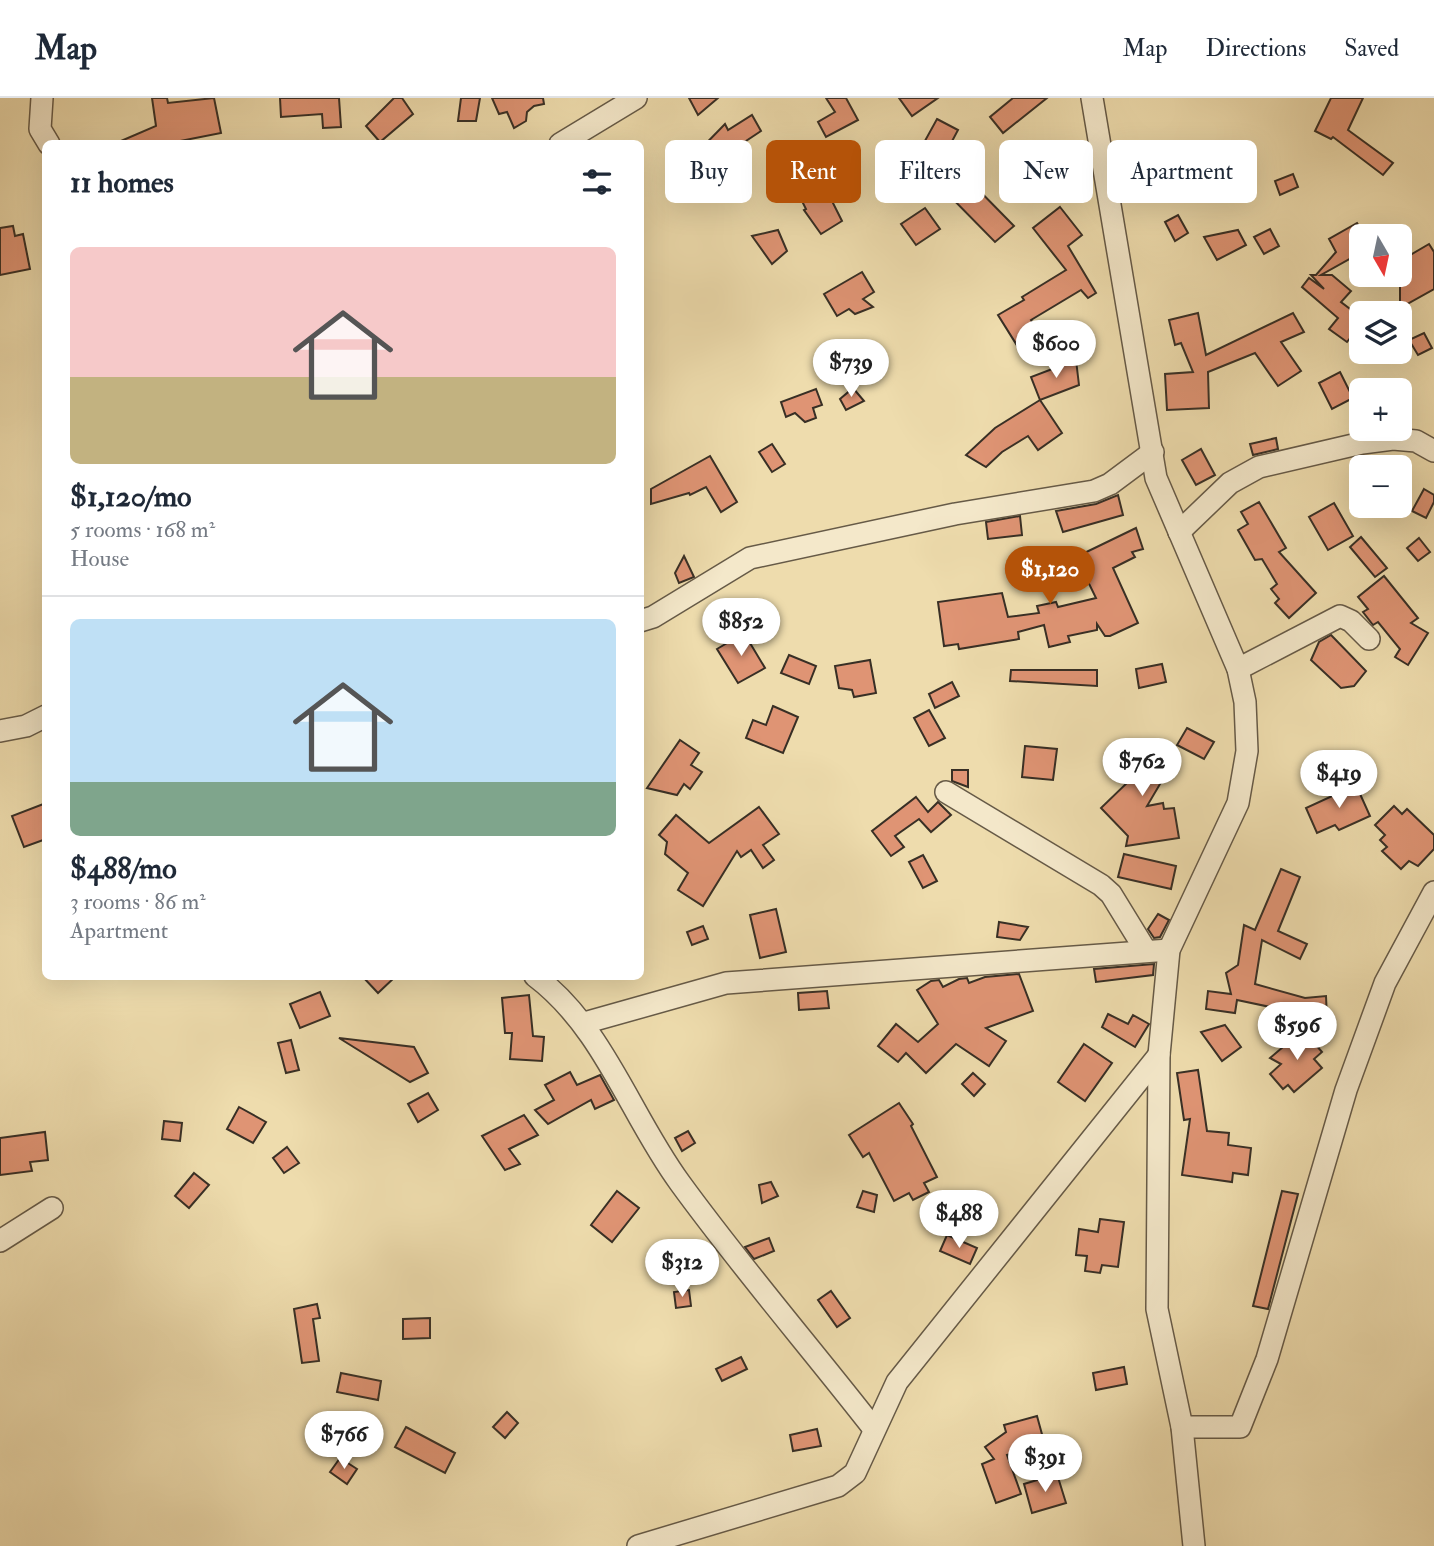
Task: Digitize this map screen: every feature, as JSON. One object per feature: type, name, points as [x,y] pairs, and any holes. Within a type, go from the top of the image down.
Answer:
[{"type":"street","points":[[42,98],[40,129],[46,140]]},
{"type":"street","points":[[567,140],[636,98]]},
{"type":"street","points":[[1091,98],[1133,356],[1156,478],[1238,669],[1245,702],[1247,751],[1238,803],[1169,950],[1159,1055],[1157,1309],[1182,1427],[1194,1546]]},
{"type":"street","points":[[1179,532],[1230,483],[1259,467],[1362,443],[1393,439],[1416,441],[1434,451]]},
{"type":"street","points":[[644,620],[653,617],[750,558],[955,514],[1094,492],[1110,484],[1153,452]]},
{"type":"street","points":[[1238,669],[1340,616],[1351,621],[1369,639]]},
{"type":"street","points":[[0,731],[26,726],[42,718]]},
{"type":"street","points":[[946,792],[1101,885],[1111,894],[1146,951]]},
{"type":"street","points":[[1182,1427],[1240,1427],[1247,1416],[1271,1346],[1346,1090],[1385,983],[1434,892]]},
{"type":"street","points":[[584,1023],[726,983],[1169,950]]},
{"type":"street","points":[[540,980],[560,995],[584,1023],[679,1182],[874,1429]]},
{"type":"street","points":[[638,1546],[838,1486],[855,1473],[897,1382],[1159,1055]]},
{"type":"street","points":[[0,1241],[52,1208]]},
{"type":"building","points":[[152,98],[167,98],[168,103],[214,98],[221,133],[185,140],[123,140],[156,126]]},
{"type":"building","points":[[280,98],[339,98],[341,127],[323,128],[322,114],[281,117]]},
{"type":"building","points":[[394,98],[402,98],[413,114],[382,140],[378,140],[366,126]]},
{"type":"building","points":[[461,98],[480,98],[476,121],[458,121]]},
{"type":"building","points":[[492,98],[543,98],[544,104],[534,106],[527,112],[526,121],[514,128],[507,112],[499,114]]},
{"type":"building","points":[[689,98],[718,98],[698,115]]},
{"type":"building","points":[[826,98],[846,98],[858,120],[826,137],[818,122],[835,112]]},
{"type":"building","points":[[899,98],[938,98],[912,116]]},
{"type":"building","points":[[1013,98],[1047,98],[1003,133],[990,117]]},
{"type":"building","points":[[1331,98],[1363,98],[1348,130],[1393,163],[1383,175],[1333,137],[1331,139],[1315,131]]},
{"type":"building","points":[[752,115],[761,131],[748,140],[709,140],[725,124],[728,130]]},
{"type":"building","points":[[937,119],[958,130],[953,140],[925,140]]},
{"type":"building","points":[[1293,174],[1298,187],[1280,195],[1275,181]]},
{"type":"building","points":[[985,196],[1014,226],[995,242],[957,203],[985,203]]},
{"type":"building","points":[[803,203],[833,203],[842,221],[821,234],[804,210],[806,209]]},
{"type":"building","points":[[1060,207],[1082,235],[1068,246],[1096,293],[1088,298],[1081,290],[1031,320],[1044,342],[1023,355],[998,315],[1066,270],[1033,228]]},
{"type":"building","points":[[925,208],[940,229],[916,245],[901,224]]},
{"type":"building","points":[[1178,215],[1188,233],[1175,241],[1165,222]]},
{"type":"building","points":[[13,226],[15,236],[23,234],[30,269],[0,275],[0,228]]},
{"type":"building","points":[[1349,228],[1349,259],[1321,275],[1332,275],[1351,291],[1341,302],[1349,308],[1347,342],[1329,329],[1338,318],[1302,287],[1309,278],[1324,289],[1311,275],[1316,275],[1336,252],[1329,239]]},
{"type":"building","points":[[1270,229],[1279,246],[1264,254],[1254,237]]},
{"type":"building","points":[[778,230],[787,251],[772,264],[752,236]]},
{"type":"building","points":[[1238,230],[1246,245],[1217,260],[1204,237]]},
{"type":"building","points":[[1429,244],[1434,252],[1434,289],[1412,301],[1400,301],[1400,287],[1412,287],[1412,254]]},
{"type":"building","points":[[862,272],[874,292],[863,299],[873,307],[855,314],[849,309],[837,316],[824,294]]},
{"type":"building","points":[[1198,313],[1206,355],[1293,313],[1304,332],[1281,342],[1301,371],[1278,386],[1255,353],[1208,372],[1209,408],[1167,410],[1165,374],[1193,372],[1181,343],[1175,345],[1169,320]]},
{"type":"building","points":[[1424,333],[1432,348],[1418,355],[1412,345],[1412,339]]},
{"type":"building","points":[[1076,360],[1079,385],[1040,400],[1031,377]]},
{"type":"building","points":[[1340,372],[1349,390],[1349,400],[1332,409],[1319,383]]},
{"type":"building","points":[[853,388],[864,401],[846,410],[840,399]]},
{"type":"building","points":[[816,389],[822,405],[813,408],[816,418],[805,422],[795,413],[786,417],[781,402]]},
{"type":"building","points":[[1040,400],[1062,433],[1038,450],[1028,436],[1002,452],[986,467],[966,455],[995,428]]},
{"type":"building","points":[[1276,438],[1278,449],[1253,455],[1250,444]]},
{"type":"building","points":[[772,444],[785,464],[772,472],[759,452]]},
{"type":"building","points":[[1201,449],[1215,475],[1196,485],[1182,460]]},
{"type":"building","points":[[710,456],[737,502],[721,512],[706,487],[690,495],[689,493],[651,504],[651,489]]},
{"type":"building","points":[[1424,489],[1434,495],[1434,502],[1426,518],[1412,511]]},
{"type":"building","points":[[1118,495],[1123,515],[1063,532],[1056,511],[1096,504]]},
{"type":"building","points":[[1259,502],[1286,548],[1279,552],[1316,593],[1289,618],[1275,603],[1279,599],[1271,589],[1277,584],[1262,559],[1255,560],[1238,530],[1248,524],[1241,512]]},
{"type":"building","points":[[1334,503],[1353,536],[1328,550],[1309,517]]},
{"type":"building","points":[[1020,516],[1022,535],[988,539],[986,522]]},
{"type":"building","points":[[1136,528],[1143,549],[1132,552],[1135,557],[1113,568],[1138,623],[1110,636],[1105,636],[1097,624],[1097,630],[1068,636],[1070,642],[1049,647],[1044,625],[1018,632],[1019,639],[959,649],[958,644],[944,646],[938,602],[1002,593],[1008,617],[1039,613],[1037,606],[1056,602],[1058,607],[1096,598],[1076,557]]},
{"type":"building","points":[[1361,537],[1387,568],[1375,577],[1350,547]]},
{"type":"building","points":[[1419,538],[1430,552],[1418,561],[1407,548]]},
{"type":"building","points":[[684,556],[694,577],[679,583],[675,573]]},
{"type":"building","points":[[1384,576],[1418,618],[1411,623],[1428,633],[1408,665],[1395,657],[1400,649],[1378,622],[1373,625],[1363,612],[1368,609],[1358,597]]},
{"type":"building","points":[[744,633],[765,668],[738,683],[717,649]]},
{"type":"building","points":[[1331,635],[1366,671],[1354,686],[1341,688],[1311,660],[1319,642]]},
{"type":"building","points":[[789,655],[816,666],[809,684],[781,673]]},
{"type":"building","points":[[870,660],[876,693],[854,697],[852,690],[839,688],[835,666]]},
{"type":"building","points":[[1162,664],[1166,682],[1139,688],[1136,669]]},
{"type":"building","points":[[1011,670],[1097,670],[1097,686],[1010,681]]},
{"type":"building","points":[[952,682],[959,696],[935,708],[929,694]]},
{"type":"building","points":[[773,706],[798,717],[783,753],[746,738],[753,720],[766,725]]},
{"type":"building","points":[[929,710],[945,738],[929,746],[914,718]]},
{"type":"building","points":[[1187,728],[1214,742],[1204,759],[1177,745]]},
{"type":"building","points":[[680,740],[699,753],[691,765],[702,772],[690,789],[684,784],[677,795],[647,788]]},
{"type":"building","points":[[1130,744],[1142,751],[1147,746],[1173,762],[1147,806],[1163,803],[1164,809],[1174,808],[1179,838],[1126,846],[1128,836],[1101,808],[1129,781],[1113,771]]},
{"type":"building","points":[[1025,746],[1057,749],[1053,780],[1022,777]]},
{"type":"building","points":[[952,770],[968,770],[968,787],[952,781]]},
{"type":"building","points":[[1356,785],[1370,816],[1339,830],[1335,825],[1317,833],[1306,808]]},
{"type":"building","points":[[916,797],[928,812],[938,802],[951,815],[931,832],[919,819],[895,836],[904,847],[891,856],[872,831]]},
{"type":"building","points":[[42,805],[42,840],[24,847],[12,816]]},
{"type":"building","points":[[1394,806],[1402,814],[1407,809],[1434,835],[1434,849],[1418,866],[1409,861],[1401,869],[1382,851],[1387,847],[1380,840],[1385,835],[1375,825]]},
{"type":"building","points":[[759,807],[779,834],[763,845],[774,860],[763,868],[751,850],[741,857],[737,851],[703,906],[678,890],[688,873],[665,854],[667,842],[659,835],[676,815],[709,843]]},
{"type":"building","points":[[1124,854],[1176,866],[1171,889],[1118,877]]},
{"type":"building","points":[[923,855],[937,881],[923,888],[909,862]]},
{"type":"building","points":[[1281,869],[1300,877],[1278,931],[1307,944],[1300,959],[1262,940],[1255,984],[1305,998],[1326,996],[1327,1019],[1237,1000],[1235,1013],[1206,1009],[1208,991],[1231,994],[1226,973],[1238,965],[1244,925],[1255,930]]},
{"type":"building","points":[[776,909],[786,952],[760,958],[750,915]]},
{"type":"building","points":[[1158,914],[1169,920],[1160,937],[1154,938],[1148,929]]},
{"type":"building","points":[[999,922],[1028,927],[1020,940],[997,937]]},
{"type":"building","points":[[703,926],[708,939],[692,945],[687,932]]},
{"type":"building","points":[[1154,964],[1153,975],[1096,982],[1094,969]]},
{"type":"building","points":[[1019,974],[1033,1011],[986,1028],[1006,1041],[989,1066],[956,1044],[926,1073],[906,1053],[898,1062],[878,1046],[896,1024],[918,1042],[938,1024],[917,990],[931,981],[939,980],[943,987],[959,979],[967,978],[969,983],[985,977]]},
{"type":"building","points":[[366,980],[392,980],[378,993]]},
{"type":"building","points":[[827,991],[829,1008],[799,1010],[798,993]]},
{"type":"building","points":[[320,992],[330,1016],[300,1028],[290,1004]]},
{"type":"building","points":[[529,995],[533,1036],[544,1037],[542,1061],[510,1059],[512,1033],[505,1033],[502,998]]},
{"type":"building","points":[[1108,1014],[1128,1024],[1133,1015],[1149,1024],[1135,1047],[1102,1027]]},
{"type":"building","points":[[1225,1025],[1241,1047],[1222,1061],[1201,1032]]},
{"type":"building","points":[[1303,1030],[1322,1052],[1314,1059],[1322,1068],[1294,1092],[1288,1085],[1283,1089],[1270,1074],[1281,1064],[1270,1058]]},
{"type":"building","points":[[339,1038],[414,1047],[428,1073],[410,1082]]},
{"type":"building","points":[[291,1040],[299,1070],[286,1073],[278,1043]]},
{"type":"building","points":[[1084,1044],[1112,1063],[1085,1101],[1058,1082]]},
{"type":"building","points":[[1198,1070],[1207,1131],[1229,1133],[1228,1145],[1251,1148],[1248,1175],[1233,1173],[1232,1182],[1182,1175],[1190,1119],[1184,1120],[1177,1073]]},
{"type":"building","points":[[570,1072],[577,1085],[600,1075],[614,1100],[595,1109],[591,1100],[548,1124],[535,1110],[554,1100],[545,1085]]},
{"type":"building","points":[[973,1073],[985,1084],[974,1096],[962,1084]]},
{"type":"building","points":[[428,1093],[438,1110],[418,1122],[408,1104]]},
{"type":"building","points":[[899,1103],[913,1124],[911,1126],[937,1177],[924,1183],[929,1192],[913,1200],[909,1193],[894,1201],[869,1153],[863,1157],[849,1135]]},
{"type":"building","points":[[239,1107],[266,1122],[253,1143],[227,1129]]},
{"type":"building","points":[[524,1115],[538,1135],[509,1149],[520,1164],[505,1170],[482,1136]]},
{"type":"building","points":[[164,1121],[182,1123],[180,1141],[162,1139]]},
{"type":"building","points":[[688,1131],[695,1143],[682,1151],[675,1138]]},
{"type":"building","points":[[45,1132],[48,1160],[30,1162],[32,1171],[0,1175],[0,1138]]},
{"type":"building","points":[[287,1147],[299,1163],[284,1173],[273,1158]]},
{"type":"building","points":[[194,1173],[209,1185],[189,1208],[175,1196]]},
{"type":"building","points":[[771,1182],[778,1196],[762,1203],[759,1185]]},
{"type":"building","points":[[617,1191],[639,1208],[612,1242],[591,1225]]},
{"type":"building","points":[[863,1191],[877,1195],[874,1212],[857,1207]]},
{"type":"building","points":[[1282,1191],[1298,1194],[1268,1309],[1253,1306]]},
{"type":"building","points":[[1100,1219],[1124,1222],[1118,1267],[1102,1265],[1100,1273],[1085,1271],[1087,1256],[1076,1255],[1079,1229],[1098,1232]]},
{"type":"building","points":[[947,1235],[977,1248],[970,1264],[940,1251]]},
{"type":"building","points":[[769,1238],[774,1251],[754,1259],[745,1247]]},
{"type":"building","points":[[689,1290],[691,1306],[676,1308],[674,1292]]},
{"type":"building","points":[[831,1291],[850,1318],[837,1327],[818,1300]]},
{"type":"building","points":[[317,1304],[320,1318],[313,1319],[319,1361],[302,1363],[294,1309]]},
{"type":"building","points":[[430,1318],[430,1338],[403,1339],[403,1319]]},
{"type":"building","points":[[741,1357],[747,1369],[722,1381],[716,1369]]},
{"type":"building","points":[[1124,1367],[1127,1384],[1096,1390],[1093,1373]]},
{"type":"building","points":[[341,1373],[381,1381],[378,1400],[337,1392]]},
{"type":"building","points":[[507,1412],[518,1423],[505,1438],[493,1427]]},
{"type":"building","points":[[1037,1416],[1043,1438],[1034,1447],[1007,1455],[1021,1494],[996,1503],[982,1464],[994,1459],[985,1447],[1006,1432],[1004,1425]]},
{"type":"building","points":[[406,1427],[455,1453],[445,1473],[395,1447]]},
{"type":"building","points":[[817,1429],[821,1446],[793,1451],[790,1435]]},
{"type":"building","points":[[340,1458],[357,1469],[347,1484],[330,1472]]},
{"type":"building","points":[[1057,1474],[1066,1503],[1032,1513],[1024,1484]]}]
